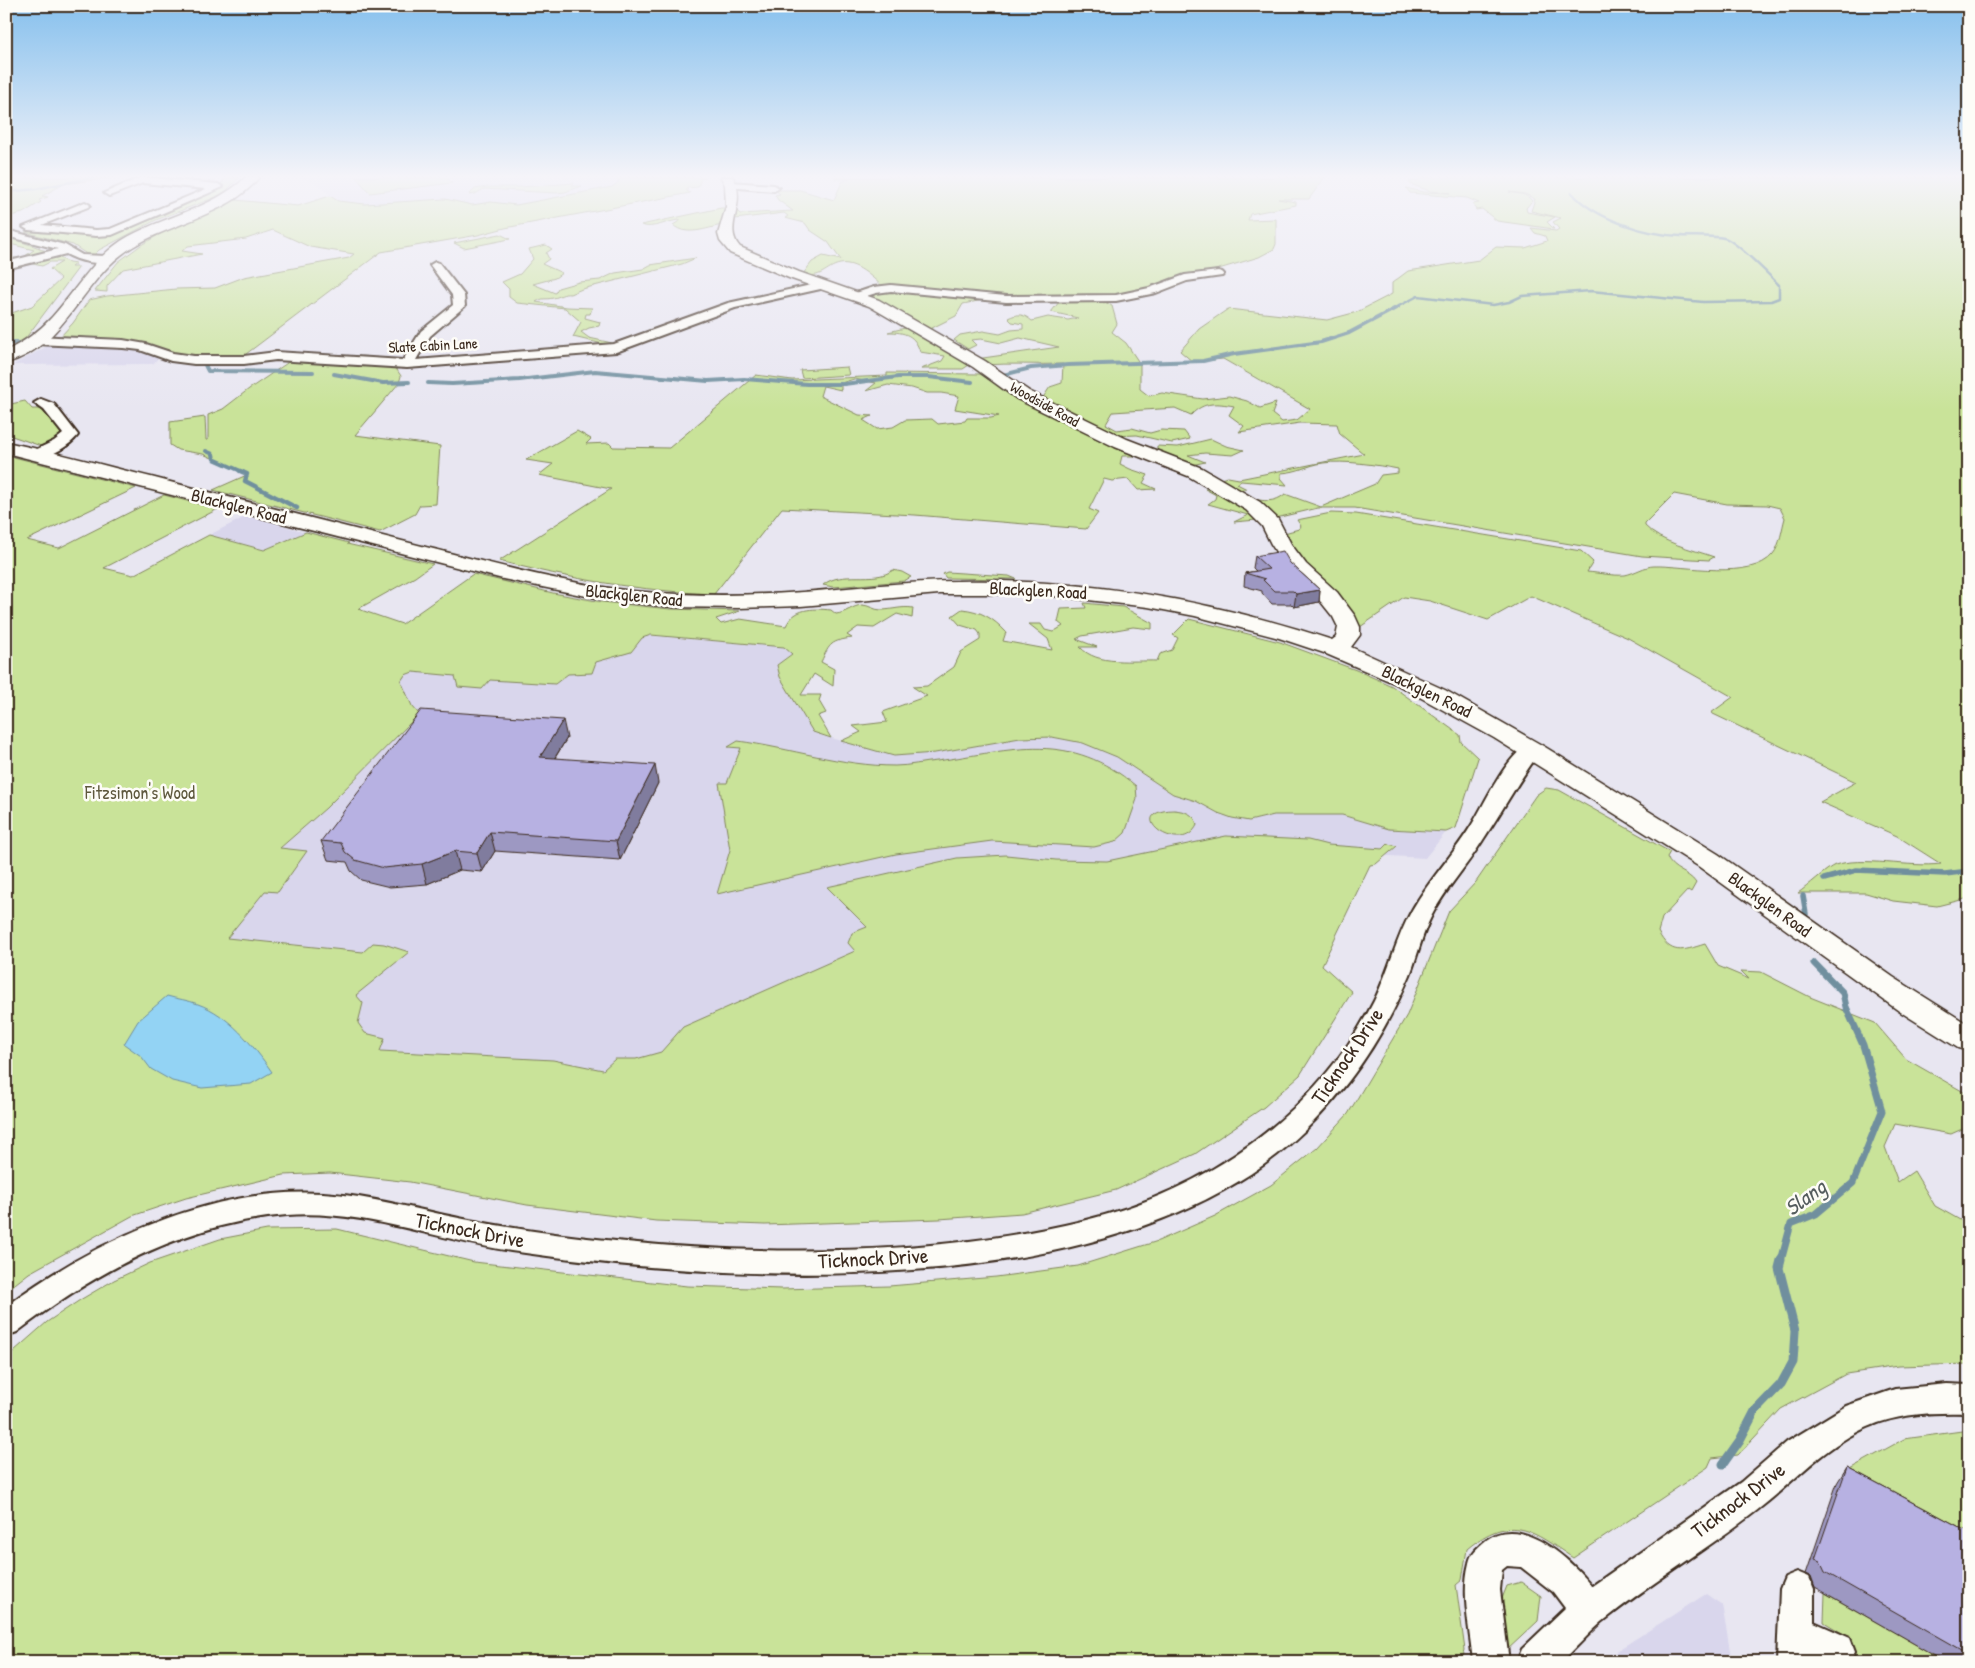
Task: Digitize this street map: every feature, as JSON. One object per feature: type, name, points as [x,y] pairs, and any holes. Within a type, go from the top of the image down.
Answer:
[{"type":"street","points":[[6,266],[49,255]]},
{"type":"street","points":[[75,255],[80,258],[106,259]]},
{"type":"street","points":[[6,358],[36,340],[53,325],[106,259],[112,255]]},
{"type":"street","name":"Woodside Road","points":[[747,255],[874,303],[978,364],[1023,395],[1121,443],[1195,472],[1253,506],[1270,523],[1281,544],[1298,569],[1329,597],[1344,616],[1349,627],[1349,635],[1336,649]]},
{"type":"street","points":[[406,364],[425,334],[459,306],[458,295],[435,265]]},
{"type":"street","points":[[856,296],[874,290],[891,288],[1006,299],[1116,298],[1152,291],[1184,278],[1218,274]]},
{"type":"street","name":"Slate Cabin Lane","points":[[36,340],[123,344],[171,357],[194,360],[244,360],[276,356],[406,364],[616,348],[732,305],[825,285]]},
{"type":"street","points":[[38,454],[66,440],[70,435],[49,408],[41,403]]},
{"type":"street","name":"Blackglen Road","points":[[6,447],[474,565],[549,583],[608,594],[656,599],[721,602],[958,587],[1062,590],[1141,599],[1205,611],[1280,631],[1336,649],[1416,684],[1483,719],[1716,865],[1870,977],[1969,1040]]},
{"type":"street","name":"Ticknock Drive","points":[[6,1323],[78,1273],[132,1245],[178,1227],[217,1216],[287,1204],[358,1206],[471,1232],[568,1248],[626,1254],[741,1261],[854,1260],[987,1250],[1058,1239],[1101,1229],[1137,1217],[1196,1192],[1250,1161],[1295,1125],[1330,1088],[1363,1041],[1385,1001],[1426,905],[1470,845],[1514,770],[1532,749]]},
{"type":"street","name":"Ticknock Drive","points":[[1535,1662],[1589,1610],[1753,1493],[1798,1453],[1857,1416],[1895,1403],[1948,1398],[1969,1399]]},
{"type":"street","points":[[1491,1662],[1483,1590],[1486,1562],[1501,1549],[1527,1551],[1566,1580],[1589,1610]]},
{"type":"street","points":[[1797,1590],[1795,1647],[1837,1651]]},
{"type":"shaded area","points":[[53,343],[132,347],[160,356],[153,364],[13,365]]},
{"type":"shaded area","points":[[247,516],[306,532],[264,550],[209,535]]},
{"type":"shaded area","points":[[631,634],[784,647],[792,654],[777,665],[818,734],[894,756],[935,753],[1020,738],[1052,737],[1083,743],[1117,757],[1173,794],[1196,801],[1218,813],[1249,821],[1274,815],[1342,815],[1389,829],[1446,832],[1425,858],[1232,847],[926,926],[582,1122],[146,973],[227,895],[326,808],[410,723],[377,659]]},
{"type":"shaded area","points":[[1706,1594],[1722,1605],[1732,1662],[1606,1662],[1618,1650]]},
{"type":"green space","points":[[6,255],[12,255],[7,258],[22,258],[27,255],[39,255],[6,263]]},
{"type":"green space","points":[[128,255],[198,255],[123,269],[107,286],[107,292],[95,291],[118,262]]},
{"type":"green space","points":[[353,255],[377,255],[242,357],[179,356],[59,338],[73,323],[89,300],[107,296],[176,289],[215,288],[244,277],[349,258]]},
{"type":"green space","points":[[531,255],[547,255],[549,259],[542,264],[562,273],[555,278],[533,284],[555,293],[558,288],[579,282],[600,280],[615,273],[696,258],[682,264],[536,302],[567,307],[592,308],[590,314],[586,314],[585,318],[600,322],[599,326],[581,332],[589,338],[617,344],[612,346],[573,337],[581,322],[565,308],[517,303],[509,297],[509,289],[502,282],[520,274],[533,259]]},
{"type":"green space","points":[[837,255],[1263,255],[1212,271],[1171,278],[1145,290],[1117,296],[1011,298],[883,287],[858,267],[846,264],[840,264],[819,274],[803,274],[812,262],[823,256],[841,260]]},
{"type":"green space","points":[[1486,255],[1969,255],[1969,898],[1937,906],[1893,901],[1866,893],[1798,893],[1835,865],[1859,862],[1915,865],[1941,864],[1897,836],[1820,802],[1856,782],[1711,713],[1733,697],[1628,638],[1531,596],[1488,620],[1430,601],[1404,597],[1360,627],[1341,600],[1309,576],[1284,533],[1299,529],[1301,526],[1297,520],[1331,513],[1356,514],[1581,551],[1593,562],[1587,572],[1625,575],[1651,566],[1716,570],[1749,567],[1763,562],[1773,554],[1779,542],[1785,518],[1780,508],[1767,505],[1727,504],[1674,494],[1645,523],[1645,526],[1659,537],[1714,557],[1709,560],[1642,556],[1355,508],[1318,508],[1276,518],[1243,496],[1270,501],[1285,494],[1321,507],[1375,484],[1381,475],[1398,473],[1398,469],[1351,463],[1323,463],[1281,473],[1281,478],[1287,485],[1241,481],[1237,484],[1247,489],[1233,490],[1216,480],[1228,477],[1239,479],[1364,454],[1340,434],[1337,424],[1300,423],[1239,432],[1244,426],[1229,415],[1234,406],[1222,404],[1206,405],[1191,415],[1175,408],[1113,412],[1106,424],[1117,430],[1132,428],[1150,433],[1161,430],[1184,431],[1190,439],[1172,443],[1137,435],[1111,436],[1042,399],[1050,387],[1062,383],[1063,364],[984,365],[976,359],[1059,347],[1020,338],[1001,343],[981,339],[971,340],[976,345],[968,349],[954,340],[960,335],[983,331],[1000,334],[1011,330],[1023,329],[1023,324],[1012,322],[1008,318],[1015,315],[1024,316],[1032,321],[1048,317],[1068,320],[1078,318],[1051,312],[1060,301],[1105,302],[1112,306],[1117,324],[1112,332],[1126,343],[1140,364],[1140,389],[1149,396],[1162,393],[1203,399],[1229,396],[1247,401],[1260,408],[1276,403],[1272,414],[1282,422],[1297,420],[1310,409],[1223,359],[1193,362],[1180,351],[1199,329],[1228,309],[1327,320],[1357,312],[1392,294],[1392,283],[1408,271],[1479,260]]},
{"type":"green space","points":[[57,257],[76,263],[71,267],[79,267],[25,339],[19,342],[6,342],[6,315],[32,306],[61,279],[50,269],[62,262],[50,262],[42,266],[24,262]]},
{"type":"green space","points":[[883,289],[983,300],[963,304],[956,316],[930,329],[864,296]]},
{"type":"green space","points":[[905,328],[969,365],[963,369],[921,369],[942,361],[945,356],[920,352],[912,338],[904,334],[888,332]]},
{"type":"green space","points":[[293,359],[359,362],[367,366],[395,367],[401,376],[399,383],[355,435],[440,446],[436,504],[420,505],[415,514],[380,532],[213,490],[249,474],[203,454],[178,450],[170,445],[170,422],[205,417],[206,440],[208,440],[208,415],[223,409]]},
{"type":"green space","points":[[847,367],[849,375],[802,378],[800,370]]},
{"type":"green space","points":[[887,373],[980,374],[1020,400],[1138,456],[1122,456],[1120,464],[1148,475],[1143,483],[1156,489],[1138,490],[1128,479],[1112,481],[1104,479],[1089,509],[1098,513],[1086,529],[915,515],[782,508],[714,594],[606,583],[499,561],[611,489],[539,475],[553,464],[526,460],[577,431],[591,439],[586,444],[609,443],[613,447],[669,448],[756,375],[792,380],[887,376]],"holes":[[[854,379],[876,383],[866,391],[888,385],[912,388],[927,393],[959,396],[955,409],[999,416],[967,418],[965,421],[938,424],[932,419],[905,420],[893,427],[877,429],[863,420],[872,416],[859,415],[820,396],[823,386],[841,390],[841,383]]]},
{"type":"green space","points":[[25,401],[32,409],[41,409],[63,436],[62,438],[41,446],[6,434],[6,405]]},
{"type":"green space","points":[[1211,439],[1226,446],[1244,450],[1233,455],[1205,453],[1188,455],[1205,462],[1188,466],[1157,454],[1157,446],[1178,447]]},
{"type":"green space","name":"Fitzsimon's Wood","points":[[6,455],[136,488],[27,540],[59,548],[164,495],[218,509],[104,568],[133,575],[209,535],[264,550],[306,532],[349,543],[347,544],[433,564],[415,577],[358,609],[402,624],[473,574],[553,593],[602,602],[670,609],[740,611],[716,619],[721,624],[740,619],[786,626],[789,620],[799,612],[811,609],[831,610],[836,614],[862,605],[881,610],[913,608],[912,618],[897,614],[874,628],[858,627],[847,635],[852,638],[840,640],[829,647],[821,662],[834,669],[833,686],[814,674],[801,695],[821,695],[819,701],[826,713],[818,716],[831,738],[813,732],[780,677],[777,665],[792,654],[784,647],[651,635],[642,638],[631,652],[596,662],[592,673],[568,674],[555,684],[490,680],[482,689],[458,687],[455,676],[413,672],[405,675],[401,681],[412,706],[419,714],[326,808],[280,848],[307,851],[278,892],[265,891],[227,938],[363,952],[373,943],[384,944],[409,952],[356,995],[363,1003],[358,1023],[365,1033],[385,1038],[380,1051],[553,1060],[603,1070],[615,1059],[636,1059],[661,1052],[683,1027],[855,951],[848,943],[852,933],[867,927],[827,887],[957,858],[1006,855],[1056,860],[1107,861],[1226,836],[1308,840],[1328,845],[1383,849],[1388,844],[1397,846],[1376,864],[1370,865],[1322,965],[1352,992],[1300,1075],[1264,1107],[1195,1154],[1116,1190],[1022,1213],[939,1219],[765,1225],[656,1221],[527,1205],[410,1182],[330,1173],[284,1175],[186,1198],[132,1216],[29,1273],[6,1291]]},
{"type":"green space","points":[[1205,489],[1218,492],[1233,500],[1257,520],[1234,522],[1248,515],[1208,504],[1215,499],[1216,495]]},
{"type":"green space","points":[[893,570],[911,577],[904,581],[833,587],[823,585],[839,578],[877,576]]},
{"type":"green space","points":[[947,572],[1009,576],[1016,579],[946,578],[943,574]]},
{"type":"green space","points":[[1084,603],[1123,607],[1152,623],[1152,629],[1133,627],[1082,636],[1076,639],[1097,647],[1080,647],[1087,653],[1106,660],[1157,661],[1160,654],[1172,650],[1178,638],[1173,635],[1189,619],[1280,642],[1356,670],[1392,686],[1460,735],[1461,742],[1478,758],[1456,828],[1446,832],[1389,829],[1342,815],[1274,815],[1249,821],[1232,818],[1196,801],[1173,794],[1117,757],[1083,743],[1052,737],[1020,738],[935,753],[894,756],[841,741],[861,732],[853,726],[887,722],[883,712],[927,696],[913,687],[927,686],[954,667],[961,652],[980,640],[980,634],[977,630],[960,625],[952,616],[962,609],[981,613],[996,623],[1006,632],[1003,641],[1052,650],[1048,639],[1029,624],[1041,624],[1045,630],[1053,632],[1063,626],[1058,622],[1061,609],[1086,608]]},
{"type":"green space","points":[[738,741],[836,760],[895,766],[1016,749],[1040,748],[1064,751],[1087,757],[1111,768],[1136,786],[1137,799],[1125,833],[1115,842],[1094,847],[992,841],[896,854],[717,894],[730,850],[719,783],[727,783],[741,748],[728,747]]},
{"type":"green space","points":[[1546,788],[1559,790],[1670,852],[1667,857],[1669,862],[1693,879],[1696,883],[1691,892],[1688,890],[1662,918],[1658,932],[1668,945],[1678,950],[1683,950],[1705,944],[1718,966],[1749,979],[1741,971],[1761,972],[1810,997],[1875,1023],[1906,1059],[1969,1095],[1969,1126],[1951,1134],[1895,1124],[1885,1147],[1898,1182],[1914,1171],[1935,1206],[1969,1225],[1969,1364],[1898,1366],[1846,1374],[1781,1409],[1738,1455],[1712,1458],[1708,1467],[1573,1558],[1545,1540],[1521,1530],[1509,1528],[1496,1531],[1483,1538],[1467,1549],[1462,1580],[1456,1585],[1465,1650],[1461,1662],[6,1662],[6,1358],[47,1322],[114,1280],[150,1263],[220,1239],[267,1230],[337,1229],[474,1262],[687,1286],[782,1289],[889,1286],[996,1277],[1078,1266],[1158,1241],[1215,1216],[1271,1185],[1317,1148],[1348,1114],[1407,1015],[1449,911],[1476,882],[1536,795]]},
{"type":"green space","points":[[1174,810],[1186,812],[1196,821],[1197,825],[1189,834],[1179,837],[1168,835],[1159,831],[1153,824],[1152,818],[1159,812]]},
{"type":"green space","points":[[1969,1430],[1969,1536],[1846,1471],[1904,1439]]},
{"type":"green space","points":[[1521,1582],[1541,1596],[1538,1621],[1506,1651],[1499,1606],[1507,1586]]},
{"type":"green space","points":[[1825,1593],[1946,1662],[1847,1662],[1847,1636],[1824,1622]]},
{"type":"water","points":[[167,996],[190,1001],[220,1015],[239,1032],[272,1072],[251,1084],[202,1088],[172,1081],[151,1069],[141,1056],[124,1044],[138,1021]]},
{"type":"building","points":[[1283,551],[1290,563],[1320,590],[1296,594],[1293,591],[1274,591],[1263,580],[1265,579],[1245,573],[1269,569],[1255,556]]},
{"type":"building","points":[[421,710],[563,720],[540,757],[655,765],[616,841],[490,832],[477,853],[455,851],[422,864],[384,868],[355,860],[345,852],[341,843],[321,841]]},
{"type":"building","points":[[1847,1467],[1969,1532],[1969,1654],[1825,1572],[1820,1561],[1815,1559]]},
{"type":"waterway","points":[[1395,308],[1418,296],[1493,305],[1509,302],[1522,296],[1591,291],[1703,302],[1771,301],[1779,298],[1779,285],[1748,255]]},
{"type":"waterway","points":[[999,376],[1031,368],[1068,365],[1203,361],[1234,354],[1321,342],[1349,333],[1398,307]]},
{"type":"waterway","points":[[6,343],[18,343]]},
{"type":"waterway","points":[[205,365],[208,371],[313,372]]},
{"type":"waterway","points":[[428,383],[452,384],[519,380],[595,371],[708,381],[744,379],[807,384],[844,384],[898,377],[929,377],[972,382]]},
{"type":"waterway","points":[[334,374],[383,383],[409,382]]},
{"type":"waterway","points":[[206,451],[213,454],[214,459],[243,472]]},
{"type":"waterway","points":[[240,471],[247,474],[245,481],[297,508]]},
{"type":"waterway","name":"Slang","points":[[1824,879],[1856,870],[1945,874],[1969,871]]},
{"type":"waterway","name":"Slang","points":[[1803,896],[1806,914]]},
{"type":"waterway","name":"Slang","points":[[1781,1261],[1791,1224],[1816,1214],[1853,1183],[1882,1111],[1863,1045],[1846,1007],[1843,993],[1814,963]]},
{"type":"waterway","name":"Slang","points":[[1723,1464],[1740,1440],[1755,1411],[1781,1384],[1793,1362],[1795,1331],[1779,1268],[1781,1260]]}]
